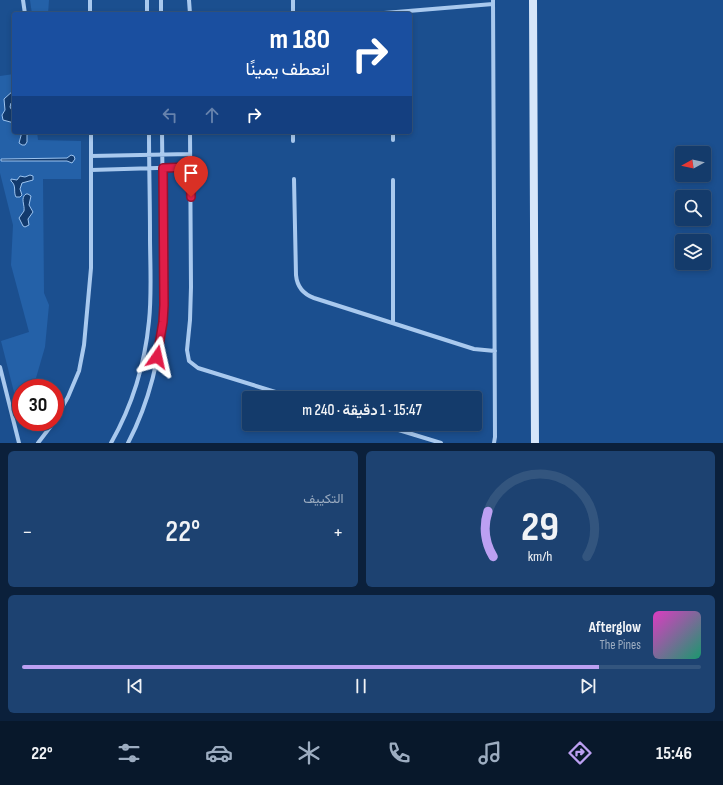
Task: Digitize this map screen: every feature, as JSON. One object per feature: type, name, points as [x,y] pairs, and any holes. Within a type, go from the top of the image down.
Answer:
[{"type":"main road","points":[[533,0],[535,443]]},
{"type":"street","points":[[23,0],[25,12]]},
{"type":"street","points":[[90,0],[90,12]]},
{"type":"street","points":[[147,0],[147,12]]},
{"type":"street","points":[[161,0],[161,12]]},
{"type":"street","points":[[190,0],[190,12]]},
{"type":"street","points":[[293,0],[293,12]]},
{"type":"street","points":[[402,12],[493,2],[495,351],[494,443]]},
{"type":"street","points":[[64,404],[79,371],[84,345],[91,268],[91,134]]},
{"type":"street","points":[[111,443],[122,422],[135,389],[149,322],[149,134]]},
{"type":"street","points":[[128,443],[136,426],[148,392],[157,357],[163,322],[162,134]]},
{"type":"street","points":[[190,134],[191,305],[187,350],[189,361],[198,368],[272,391]]},
{"type":"street","points":[[293,134],[293,141]]},
{"type":"street","points":[[393,134],[393,140]]},
{"type":"street","points":[[91,156],[190,154]]},
{"type":"street","points":[[91,170],[190,167]]},
{"type":"street","points":[[294,180],[296,275],[300,288],[306,294],[314,298],[474,349],[495,351]]},
{"type":"street","points":[[393,180],[393,323]]},
{"type":"street","points":[[0,367],[19,443]]},
{"type":"street","points":[[38,443],[47,431]]},
{"type":"street","points":[[402,431],[441,443]]},
{"type":"shaded area","points":[[30,0],[49,0],[48,12],[32,12]]},
{"type":"shaded area","points":[[12,74],[12,134],[37,134],[38,140],[81,141],[81,179],[43,179],[44,293],[49,305],[45,347],[35,379],[12,379],[12,384],[1,341],[29,332],[11,265],[13,225],[0,173],[0,76]]},
{"type":"shaded area","points":[[12,92],[12,102],[10,107],[12,110],[12,122],[3,120],[2,115],[5,110],[4,99]]},
{"type":"shaded area","points":[[21,134],[28,134],[25,145],[19,143]]},
{"type":"shaded area","points":[[71,155],[74,156],[75,159],[72,163],[67,161],[1,161],[1,159],[67,158]]},
{"type":"shaded area","points":[[30,175],[33,176],[33,180],[22,183],[20,189],[22,195],[20,197],[16,197],[14,185],[11,179],[17,180],[20,176],[25,177]]},
{"type":"shaded area","points":[[26,194],[31,196],[29,205],[33,212],[28,219],[29,225],[25,227],[19,218],[24,211],[23,198]]},
{"type":"route","points":[[157,357],[163,322],[164,305],[163,168],[190,167],[191,197]]}]
